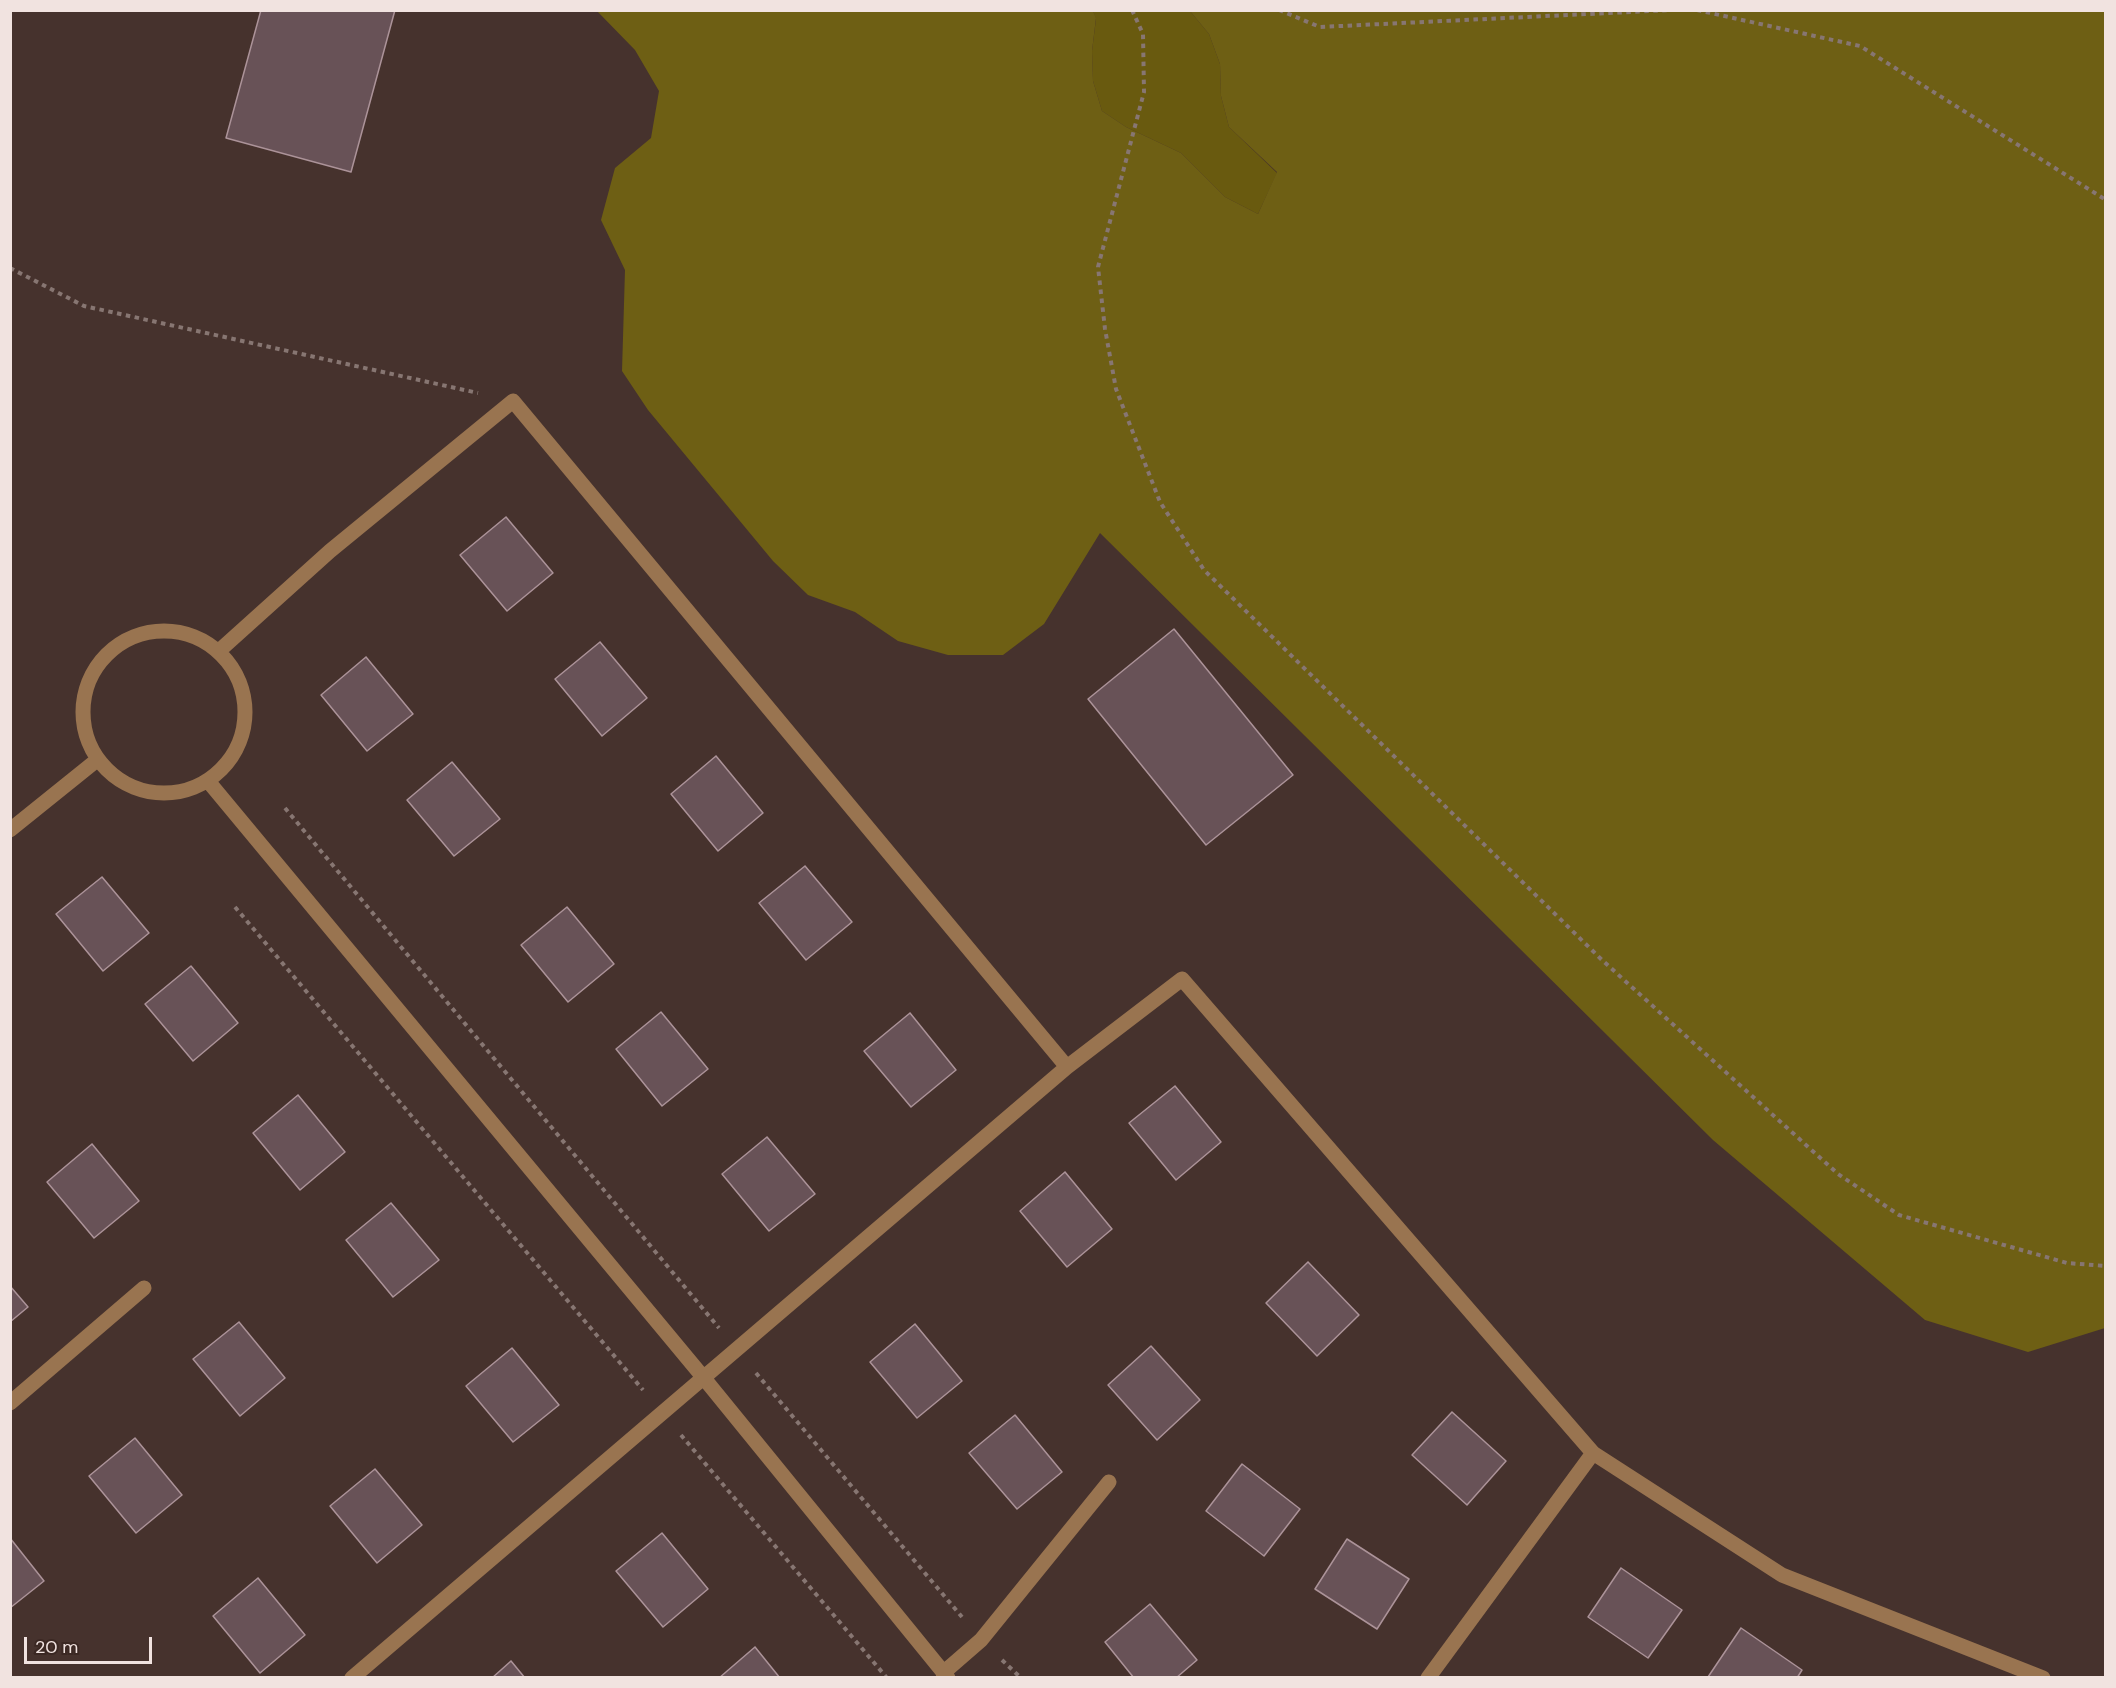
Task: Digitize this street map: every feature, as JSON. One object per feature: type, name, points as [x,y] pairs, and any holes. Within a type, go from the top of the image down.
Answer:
[{"type":"street","points":[[220,650],[330,551],[513,401],[1067,1067]]},
{"type":"street","points":[[177,629],[220,650],[245,693],[240,743],[208,781],[169,795],[128,786],[97,760],[81,714],[94,668],[129,636],[177,629]]},
{"type":"street","points":[[10,830],[97,760]]},
{"type":"street","points":[[208,781],[703,1377],[945,1675],[981,1640],[1109,1482]]},
{"type":"street","points":[[352,1677],[1067,1067],[1182,979],[1593,1453],[1782,1575],[2043,1677]]},
{"type":"street","points":[[10,1403],[144,1288]]},
{"type":"street","points":[[1428,1677],[1593,1453]]},
{"type":"path","points":[[1132,10],[1143,34],[1144,92],[1098,267],[1105,329],[1116,389],[1160,502],[1204,570],[1602,960],[1838,1174],[1899,1215],[2067,1263],[2106,1266]]},
{"type":"path","points":[[1279,10],[1320,27],[1671,10]]},
{"type":"path","points":[[1697,10],[1860,45],[2106,200]]},
{"type":"path","points":[[10,268],[84,306],[513,401]]},
{"type":"path","points":[[285,808],[981,1640],[1021,1677]]},
{"type":"path","points":[[235,907],[887,1677]]},
{"type":"shaded area","points":[[597,11],[1093,11],[1096,18],[1092,51],[1093,81],[1102,111],[1126,127],[1181,153],[1225,197],[1258,214],[1277,172],[1229,127],[1221,96],[1220,64],[1209,34],[1190,11],[2105,11],[2105,1328],[2028,1352],[1925,1320],[1713,1140],[1100,533],[1044,624],[1003,655],[948,655],[898,641],[855,612],[808,595],[773,561],[648,410],[622,371],[625,270],[601,220],[615,168],[651,138],[659,91],[635,50]]},
{"type":"shaded area","points":[[1093,11],[1190,11],[1209,34],[1220,64],[1221,96],[1229,127],[1277,173],[1258,214],[1225,197],[1181,153],[1126,127],[1102,111],[1093,81],[1092,51],[1096,19]]},
{"type":"building","points":[[261,10],[395,10],[351,172],[226,138]]},
{"type":"building","points":[[506,517],[553,573],[507,611],[460,555]]},
{"type":"building","points":[[1174,629],[1293,775],[1206,845],[1088,699]]},
{"type":"building","points":[[600,642],[647,698],[602,736],[555,679]]},
{"type":"building","points":[[366,657],[413,714],[367,751],[321,695]]},
{"type":"building","points":[[716,756],[763,813],[718,851],[671,794]]},
{"type":"building","points":[[452,762],[500,819],[454,856],[407,800]]},
{"type":"building","points":[[805,866],[852,922],[806,960],[759,903]]},
{"type":"building","points":[[102,877],[149,933],[103,971],[56,914]]},
{"type":"building","points":[[567,907],[614,964],[568,1002],[521,945]]},
{"type":"building","points":[[191,966],[238,1023],[193,1061],[145,1004]]},
{"type":"building","points":[[661,1012],[708,1069],[662,1106],[616,1049]]},
{"type":"building","points":[[910,1013],[956,1070],[911,1107],[864,1051]]},
{"type":"building","points":[[1175,1086],[1221,1142],[1176,1180],[1129,1123]]},
{"type":"building","points":[[298,1095],[345,1152],[300,1190],[253,1133]]},
{"type":"building","points":[[767,1137],[815,1194],[769,1231],[722,1174]]},
{"type":"building","points":[[92,1144],[139,1201],[94,1238],[47,1182]]},
{"type":"building","points":[[1065,1172],[1112,1229],[1067,1267],[1020,1211]]},
{"type":"building","points":[[391,1203],[439,1260],[393,1297],[346,1240]]},
{"type":"building","points":[[1308,1262],[1359,1315],[1317,1356],[1266,1303]]},
{"type":"building","points":[[10,1286],[28,1307],[10,1322]]},
{"type":"building","points":[[239,1322],[285,1378],[240,1416],[193,1359]]},
{"type":"building","points":[[915,1324],[962,1381],[917,1418],[870,1362]]},
{"type":"building","points":[[1151,1346],[1200,1400],[1157,1440],[1108,1385]]},
{"type":"building","points":[[512,1348],[559,1405],[513,1442],[466,1386]]},
{"type":"building","points":[[1452,1412],[1506,1461],[1467,1505],[1412,1455]]},
{"type":"building","points":[[1015,1415],[1062,1472],[1017,1509],[969,1453]]},
{"type":"building","points":[[135,1438],[182,1495],[136,1533],[89,1476]]},
{"type":"building","points":[[1242,1464],[1300,1509],[1264,1556],[1206,1511]]},
{"type":"building","points":[[375,1469],[422,1525],[377,1563],[330,1506]]},
{"type":"building","points":[[662,1533],[708,1589],[663,1627],[616,1571]]},
{"type":"building","points":[[10,1538],[44,1581],[10,1608]]},
{"type":"building","points":[[1347,1539],[1409,1579],[1377,1629],[1315,1589]]},
{"type":"building","points":[[1621,1568],[1682,1610],[1648,1658],[1588,1617]]},
{"type":"building","points":[[258,1578],[305,1635],[260,1673],[213,1616]]},
{"type":"building","points":[[1150,1604],[1197,1660],[1176,1678],[1134,1678],[1105,1642]]},
{"type":"building","points":[[1741,1628],[1802,1670],[1797,1678],[1708,1677]]},
{"type":"building","points":[[755,1647],[780,1678],[719,1678]]},
{"type":"building","points":[[511,1661],[525,1678],[492,1678]]}]
